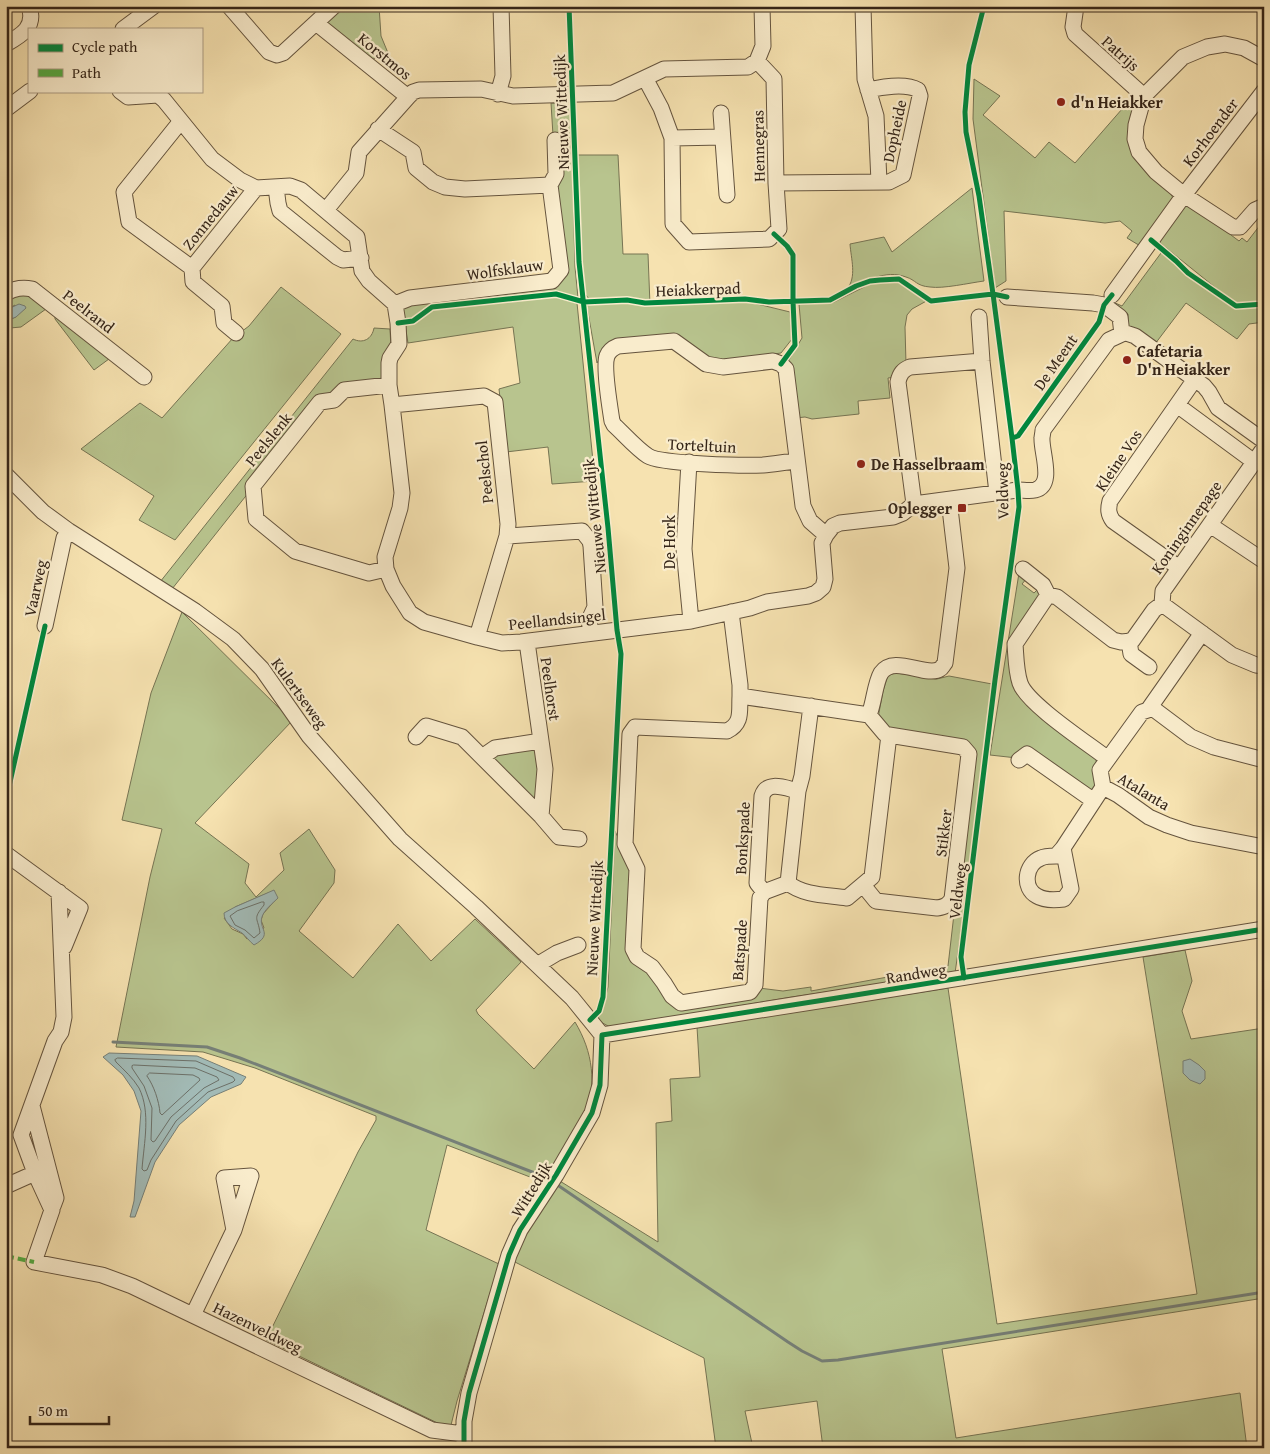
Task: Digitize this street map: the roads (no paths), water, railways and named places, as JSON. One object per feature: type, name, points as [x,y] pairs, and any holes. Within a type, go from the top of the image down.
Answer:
[{"type":"street","points":[[6,44],[20,36],[30,25],[29,6]]},
{"type":"street","points":[[123,28],[154,6]]},
{"type":"street","points":[[229,6],[269,52],[277,55],[283,53],[334,6]]},
{"type":"street","points":[[498,94],[503,76],[501,6]]},
{"type":"street","points":[[326,210],[356,173],[359,152],[413,92],[419,90],[481,89],[498,94],[533,97],[613,93],[664,70],[748,67],[757,61],[763,46],[762,6]]},
{"type":"street","name":"Dopheide","points":[[863,6],[865,79],[876,116],[879,182]]},
{"type":"street","name":"Patrijs","points":[[1076,6],[1072,27],[1075,34],[1144,96]]},
{"type":"street","name":"Korstmos","points":[[316,23],[408,97]]},
{"type":"street","name":"Korhoender","points":[[1264,59],[1244,48],[1225,44],[1206,47],[1183,57],[1144,96],[1136,125],[1135,139],[1139,152],[1156,172],[1184,195],[1233,227],[1240,228],[1255,210],[1264,206]]},
{"type":"street","name":"Hennegras","points":[[645,78],[661,108],[672,138],[673,224],[689,242],[769,239],[779,229],[774,79],[757,61]]},
{"type":"street","name":"Dopheide","points":[[776,183],[889,182],[903,175],[920,96],[918,90],[912,86],[880,87],[868,90]]},
{"type":"street","name":"Korhoender","points":[[1112,294],[1184,195],[1264,91]]},
{"type":"street","points":[[6,109],[29,92]]},
{"type":"street","points":[[121,92],[128,97],[158,95],[212,159],[240,180],[256,188],[290,186],[301,190],[357,236],[362,271],[369,281],[395,304],[399,344],[390,358],[389,385],[402,494],[400,508],[385,557],[386,569]]},
{"type":"street","name":"Hennegras","points":[[721,113],[727,194]]},
{"type":"street","name":"Zonnedauw","points":[[181,121],[124,192],[129,222],[192,268]]},
{"type":"street","points":[[378,129],[413,152],[416,168],[433,182],[445,187],[465,189],[550,185]]},
{"type":"street","points":[[672,138],[722,137]]},
{"type":"street","name":"Wolfsklauw","points":[[395,304],[410,298],[552,281],[561,270],[550,185],[556,174],[555,140]]},
{"type":"street","points":[[276,187],[280,211],[337,257],[343,260],[360,258]]},
{"type":"street","name":"Zonnedauw","points":[[236,333],[224,322],[222,306],[193,282],[192,268],[256,188]]},
{"type":"street","name":"Peelrand","points":[[6,293],[23,287],[32,289],[144,377]]},
{"type":"street","points":[[1007,296],[1104,305],[1120,318],[1122,334],[1126,333],[1135,336],[1196,379],[1209,392],[1218,408],[1264,440]]},
{"type":"street","points":[[826,535],[833,526],[840,523],[903,514],[914,504],[997,493],[982,360],[980,317]]},
{"type":"street","name":"De Meent","points":[[997,493],[1034,490],[1044,483],[1046,476],[1042,438],[1043,430],[1109,340],[1122,334]]},
{"type":"street","name":"Torteltuin","points":[[797,461],[764,465],[689,462],[656,459],[648,456],[612,421],[605,370],[606,357],[611,349],[618,346],[674,341],[706,364],[723,367],[773,361],[781,364],[786,370],[803,506],[810,521],[826,535]]},
{"type":"street","points":[[914,504],[898,382],[900,375],[903,370],[910,367],[982,360]]},
{"type":"street","name":"Kleine Vos","points":[[1178,568],[1113,521],[1109,516],[1108,508],[1110,501],[1196,379]]},
{"type":"street","name":"Peelslenk","points":[[386,569],[369,573],[295,551],[256,519],[253,486],[320,402],[334,400],[344,390],[389,385]]},
{"type":"street","name":"Peelschol","points":[[392,405],[484,396],[495,402],[508,524],[507,536],[477,637]]},
{"type":"street","points":[[1177,404],[1253,461]]},
{"type":"street","name":"Koninginnepage","points":[[1162,604],[1163,591],[1178,568],[1264,448]]},
{"type":"street","name":"De Hork","points":[[689,462],[684,549],[692,621]]},
{"type":"street","name":"Kulertseweg","points":[[6,475],[43,512],[69,531],[196,611],[233,640],[262,669],[309,736],[400,839],[476,907],[572,998],[602,1035]]},
{"type":"street","points":[[869,715],[873,705],[878,678],[890,666],[933,671],[940,669],[945,663],[957,568],[949,500]]},
{"type":"street","points":[[1210,525],[1264,561]]},
{"type":"street","name":"Vaarweg","points":[[45,626],[64,538],[69,531]]},
{"type":"street","points":[[507,536],[582,531],[590,541],[591,546],[595,607],[589,620],[591,633]]},
{"type":"street","name":"Peellandsingel","points":[[386,569],[393,586],[410,612],[424,622],[502,643],[527,642],[692,621],[750,608],[767,602],[816,594],[822,587],[825,579],[822,543],[826,535]]},
{"type":"street","points":[[1022,569],[1043,585],[1048,595],[1057,598],[1113,640],[1121,642],[1132,640],[1154,610],[1162,604],[1232,655],[1256,665],[1264,666]]},
{"type":"street","points":[[1048,595],[1014,644],[1020,683],[1023,689],[1042,709],[1108,759]]},
{"type":"street","points":[[731,612],[740,696],[869,715],[885,734],[889,736],[872,877],[847,898],[803,892],[795,889],[788,883]]},
{"type":"street","name":"Atalanta","points":[[1202,633],[1151,706],[1148,710],[1142,712],[1100,770],[1104,788],[1118,795],[1149,817],[1167,825],[1191,833],[1264,847]]},
{"type":"street","points":[[1129,641],[1131,654],[1149,667]]},
{"type":"street","name":"Peelhorst","points":[[527,642],[545,769],[541,816]]},
{"type":"street","name":"Batspade","points":[[740,696],[739,720],[735,728],[727,731],[635,727],[630,734],[625,844],[637,869],[633,949],[637,957],[652,967],[672,996],[681,1003],[750,992],[755,986],[760,898],[764,892]]},
{"type":"street","points":[[788,883],[810,706]]},
{"type":"street","points":[[1151,706],[1191,736],[1214,748],[1264,760]]},
{"type":"street","points":[[416,737],[426,726],[462,737],[541,816],[559,837],[579,839]]},
{"type":"street","name":"Stikker","points":[[863,885],[876,901],[938,908],[949,904],[952,898],[969,754],[963,747],[889,736]]},
{"type":"street","name":"Peelhorst","points":[[482,757],[495,748],[541,741]]},
{"type":"street","points":[[1019,760],[1027,754],[1094,801]]},
{"type":"street","name":"Bonkspade","points":[[764,892],[757,883],[762,796],[764,790],[773,786],[798,791]]},
{"type":"street","points":[[1063,848],[1104,788]]},
{"type":"street","points":[[6,854],[80,908],[62,954],[64,1017],[20,1135],[34,1173],[52,1210]]},
{"type":"street","points":[[764,892],[788,883]]},
{"type":"street","name":"Randweg","points":[[602,1035],[1264,929]]},
{"type":"street","points":[[537,965],[558,953],[578,945]]},
{"type":"street","name":"Wittedijk","points":[[464,1441],[465,1416],[469,1393],[509,1255],[520,1230],[556,1175],[592,1113],[600,1084],[602,1035]]},
{"type":"street","points":[[32,1106],[56,1198],[52,1210]]},
{"type":"street","points":[[6,1186],[34,1173]]},
{"type":"street","name":"Hazenveldweg","points":[[52,1210],[34,1262],[102,1275],[132,1286],[432,1430],[464,1441]]},
{"type":"street","points":[[192,1315],[234,1230]]},
{"type":"water","points":[[19,304],[26,308],[16,317],[6,321],[6,310]]},
{"type":"water","points":[[274,890],[278,898],[263,914],[261,921],[264,931],[263,938],[254,945],[228,923],[224,913]]},
{"type":"water","points":[[109,1053],[197,1056],[246,1077],[241,1084],[211,1097],[179,1125],[155,1162],[135,1217],[130,1217],[134,1201],[141,1111],[134,1091],[123,1075],[103,1057]]},
{"type":"water","points":[[1190,1059],[1205,1071],[1205,1079],[1200,1084],[1190,1080],[1183,1073],[1183,1061]]},
{"type":"waterway","points":[[113,1042],[207,1047],[240,1058],[540,1175]]},
{"type":"waterway","points":[[556,1184],[788,1342],[822,1361],[1264,1292]]},
{"type":"place","name":"d'n Heiakker","points":[[1061,102]]},
{"type":"place","name":"Cafetaria D'n Heiakker","points":[[1127,360]]},
{"type":"place","name":"De Hasselbraam","points":[[861,464]]},
{"type":"place","name":"Oplegger","points":[[962,508]]}]
